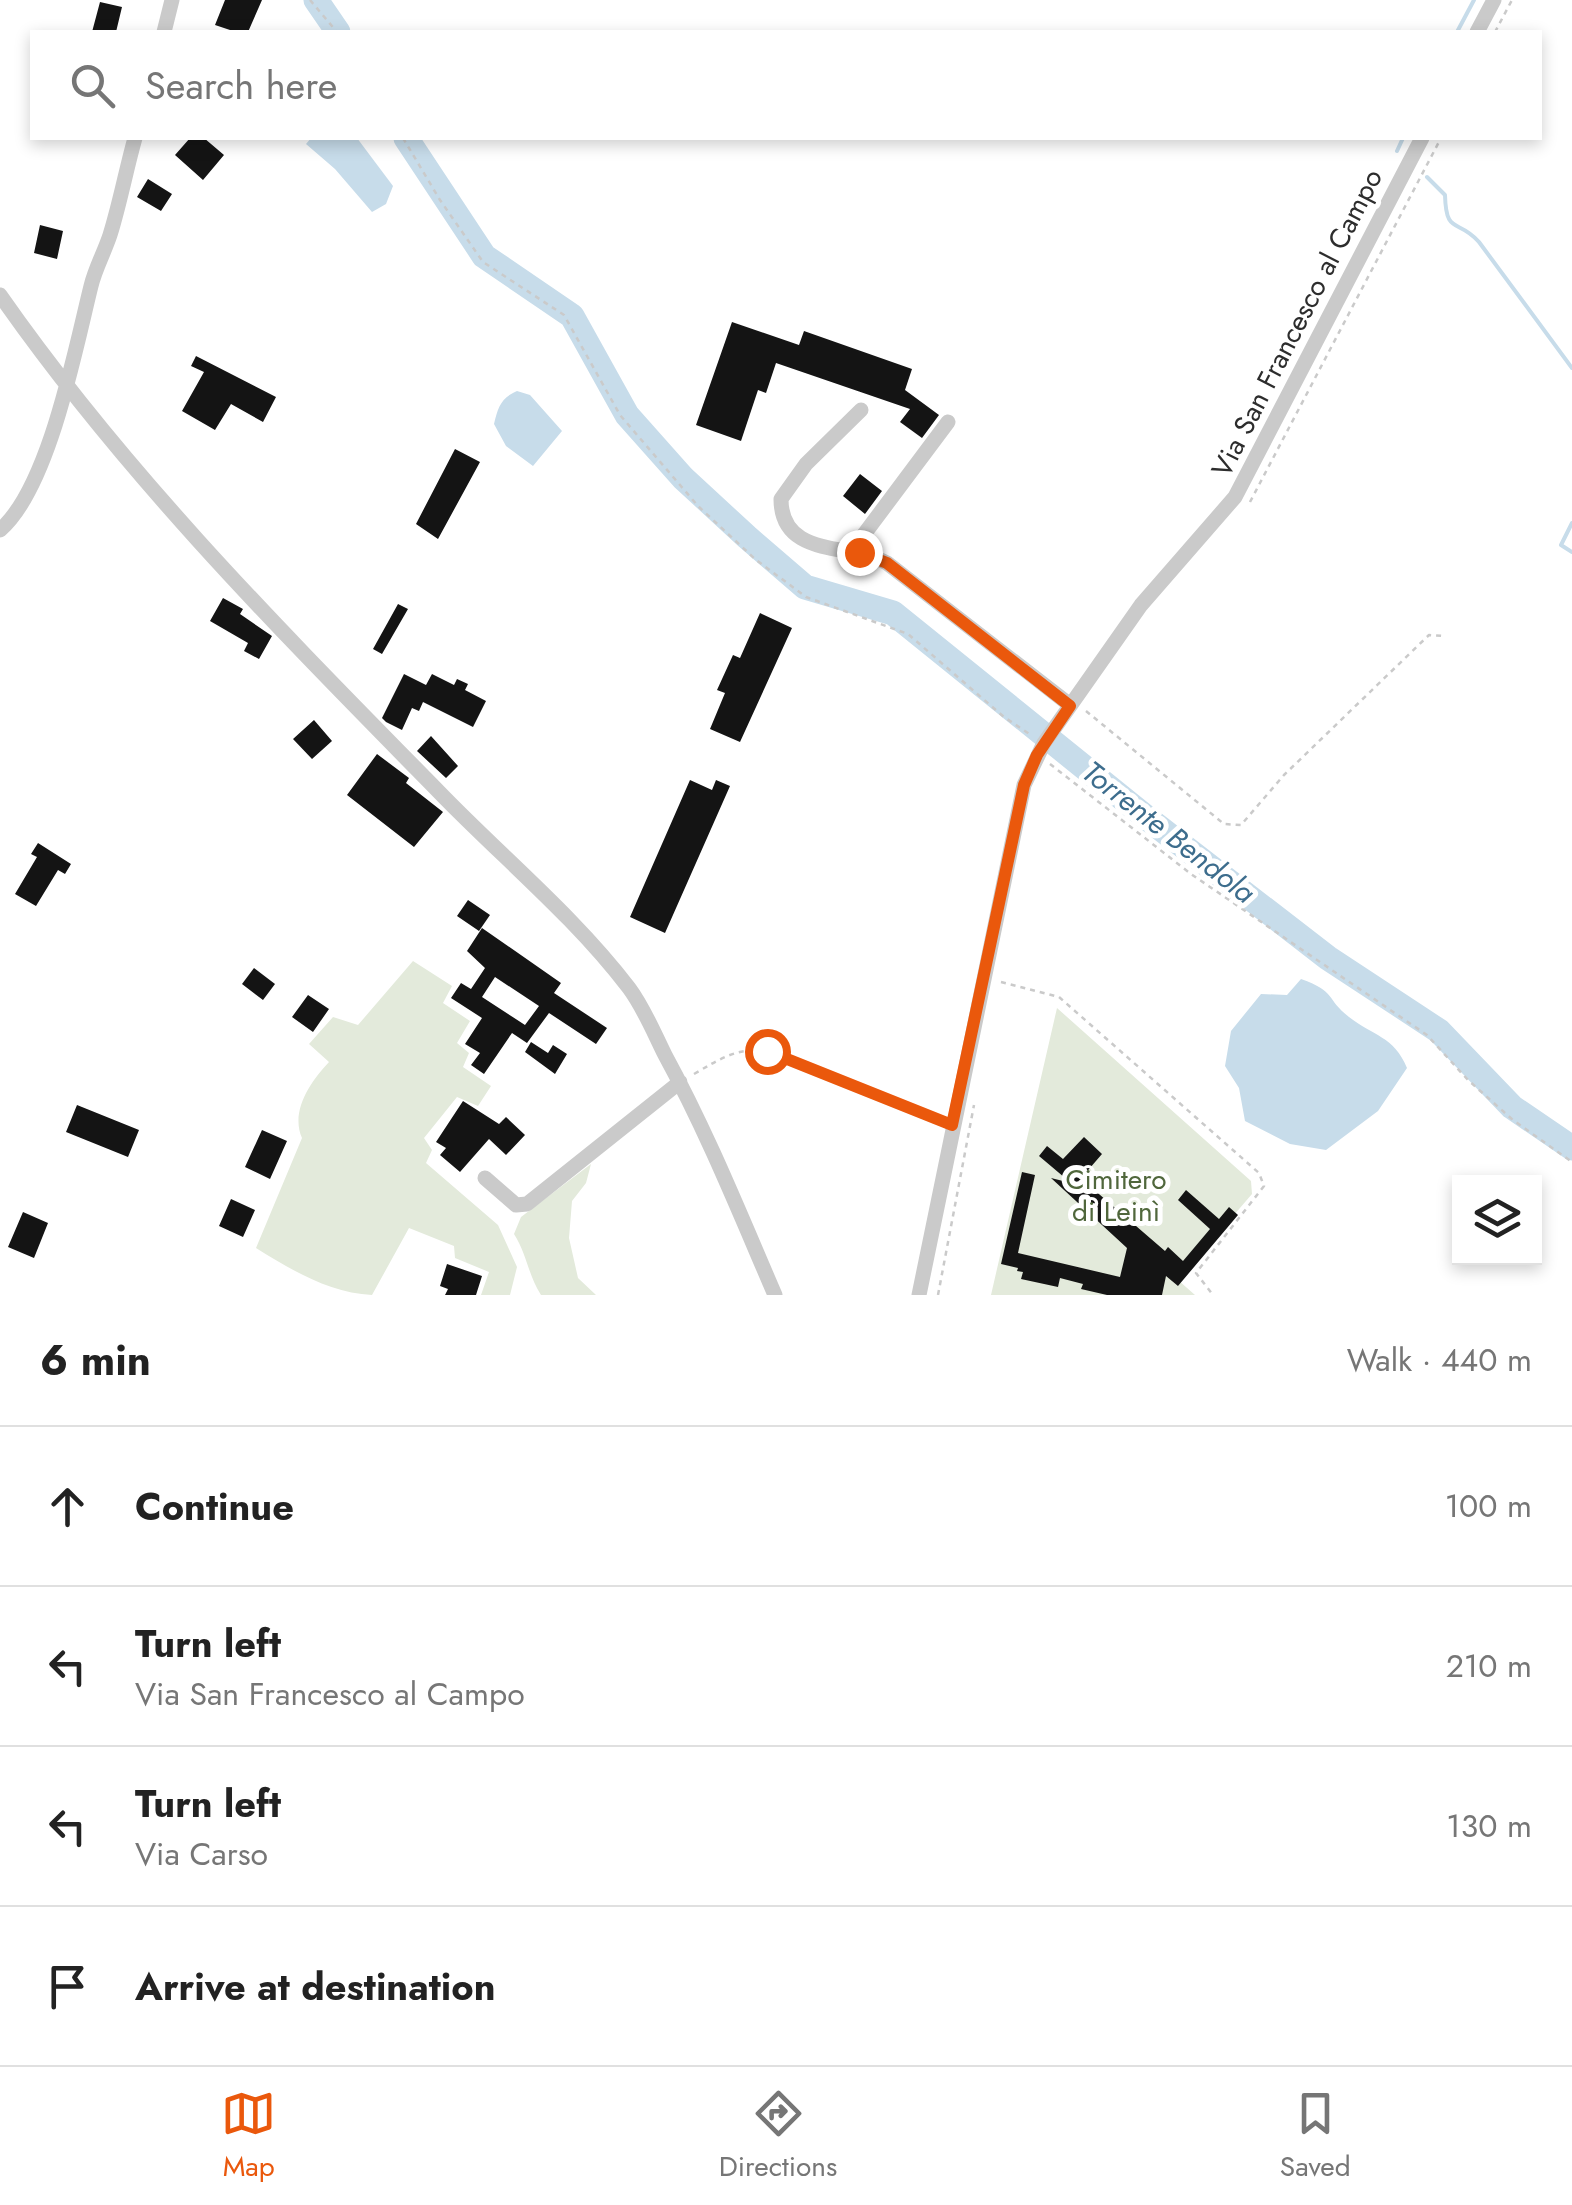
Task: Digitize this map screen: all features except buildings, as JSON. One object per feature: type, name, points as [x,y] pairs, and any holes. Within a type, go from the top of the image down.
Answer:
[{"type":"street","points":[[164,30],[172,0]]},
{"type":"street","points":[[1478,30],[1494,0]]},
{"type":"street","points":[[0,530],[15,517],[40,472],[134,140]]},
{"type":"street","name":"Via San Francesco al Campo","points":[[919,1295],[1024,785],[1072,704],[1141,604],[1235,498],[1421,140]]},
{"type":"street","points":[[0,295],[64,386],[118,452],[327,678],[591,944],[631,991],[680,1082],[775,1295]]},
{"type":"street","points":[[861,410],[806,464],[781,498],[784,520],[796,534],[826,549],[859,552],[887,563],[1072,704]]},
{"type":"street","points":[[859,552],[862,537],[948,422]]},
{"type":"street","points":[[486,1178],[516,1205],[527,1204],[680,1082]]},
{"type":"path","points":[[310,0],[334,30]]},
{"type":"path","points":[[1496,30],[1512,0]]},
{"type":"path","points":[[404,140],[483,262],[564,314],[620,415],[698,506],[754,558],[806,597],[908,634],[1191,874],[1428,1035],[1468,1080],[1513,1120],[1572,1162]]},
{"type":"path","points":[[1072,704],[1224,824],[1241,825],[1284,775],[1429,635],[1444,636]]},
{"type":"path","points":[[996,981],[1059,997],[1259,1173],[1264,1186],[1196,1272],[1212,1295]]},
{"type":"path","points":[[680,1082],[732,1052],[767,1051],[952,1125]]},
{"type":"green space","points":[[413,961],[452,986],[443,1003],[470,1021],[457,1043],[469,1053],[463,1067],[491,1086],[478,1106],[457,1097],[424,1138],[432,1150],[426,1163],[498,1225],[517,1267],[510,1295],[481,1295],[489,1272],[455,1258],[454,1246],[409,1228],[372,1295],[326,1285],[256,1248],[302,1138],[299,1117],[304,1097],[329,1062],[309,1044],[333,1017],[358,1025]]},
{"type":"green space","name":"Cimitero di Leinì","points":[[1057,1008],[1251,1181],[1252,1194],[1178,1280],[1195,1295],[991,1295]]},
{"type":"green space","points":[[591,1164],[586,1183],[572,1201],[569,1238],[578,1278],[596,1295],[541,1295],[514,1234],[521,1217]]},
{"type":"water","points":[[309,140],[358,140],[393,186],[386,204],[372,212],[335,169],[306,144]]},
{"type":"water","points":[[517,391],[530,395],[562,431],[533,466],[506,446],[494,424],[501,404]]},
{"type":"water","points":[[1301,979],[1326,992],[1349,1017],[1389,1043],[1407,1068],[1378,1111],[1326,1150],[1290,1144],[1245,1121],[1239,1088],[1225,1066],[1231,1031],[1261,994],[1287,995]]},
{"type":"waterway","name":"Torrente Bendola","points":[[316,0],[337,30]]},
{"type":"waterway","points":[[1458,30],[1474,0]]},
{"type":"waterway","name":"Torrente Bendola","points":[[407,140],[484,256],[572,316],[627,415],[683,478],[747,537],[805,587],[893,613],[1328,958],[1439,1031],[1512,1107],[1572,1148]]},
{"type":"waterway","points":[[1397,151],[1402,140]]},
{"type":"waterway","points":[[1427,177],[1445,195],[1451,222],[1479,242],[1572,368]]},
{"type":"waterway","points":[[1572,523],[1561,545],[1572,552]]},
{"type":"route","points":[[767,1051],[952,1125],[1024,785],[1037,755],[1070,706],[887,563],[859,552]]}]
